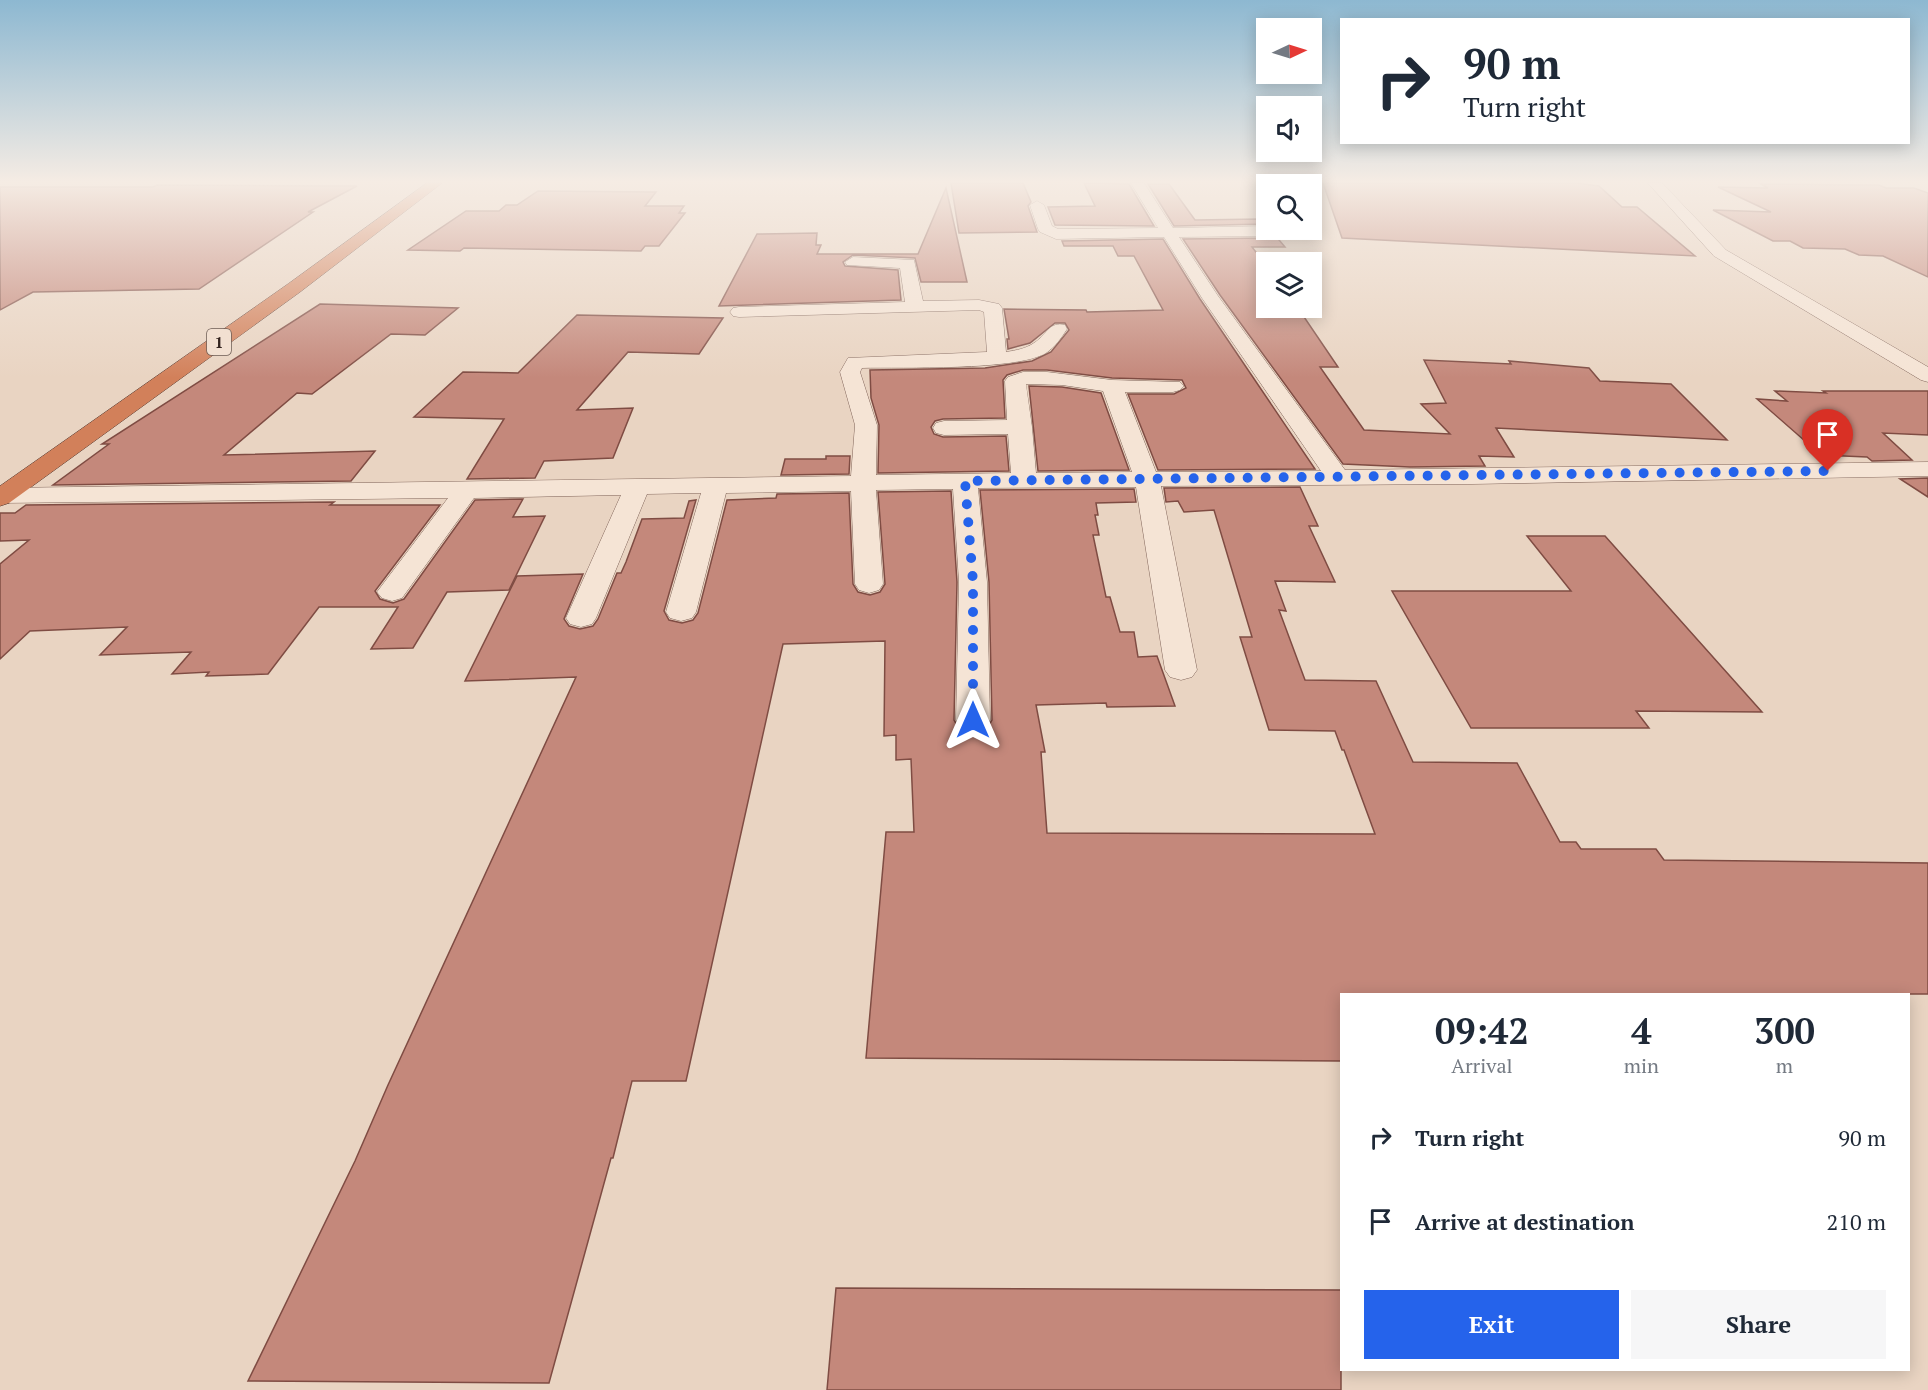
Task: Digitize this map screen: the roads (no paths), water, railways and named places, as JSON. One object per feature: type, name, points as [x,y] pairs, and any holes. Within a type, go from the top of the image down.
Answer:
[{"type":"highway","name":"1","points":[[181,346],[322,248]]},
{"type":"highway","name":"1","points":[[1,497],[349,248]]},
{"type":"street","points":[[1180,248],[1211,298],[1338,478]]},
{"type":"street","points":[[1715,248],[1720,253],[1928,376]]},
{"type":"street","points":[[853,262],[908,263],[915,308]]},
{"type":"street","points":[[862,309],[864,286]]},
{"type":"street","points":[[739,312],[793,304],[862,309],[979,305],[993,308],[997,358]]},
{"type":"street","points":[[869,584],[863,483],[866,425],[850,372],[855,362],[878,359],[1024,357],[1042,347],[1058,329]]},
{"type":"street","points":[[1024,480],[1021,427],[1015,381],[1017,379],[1071,380],[1112,386],[1173,386]]},
{"type":"street","points":[[1112,386],[1147,479],[1181,670]]},
{"type":"street","points":[[944,428],[1021,427]]},
{"type":"street","points":[[1,497],[1024,480],[1338,478],[1928,469]]},
{"type":"street","points":[[965,481],[973,582],[973,720]]},
{"type":"street","points":[[681,612],[716,485]]},
{"type":"street","points":[[581,618],[638,486]]},
{"type":"street","points":[[392,592],[467,490]]}]
